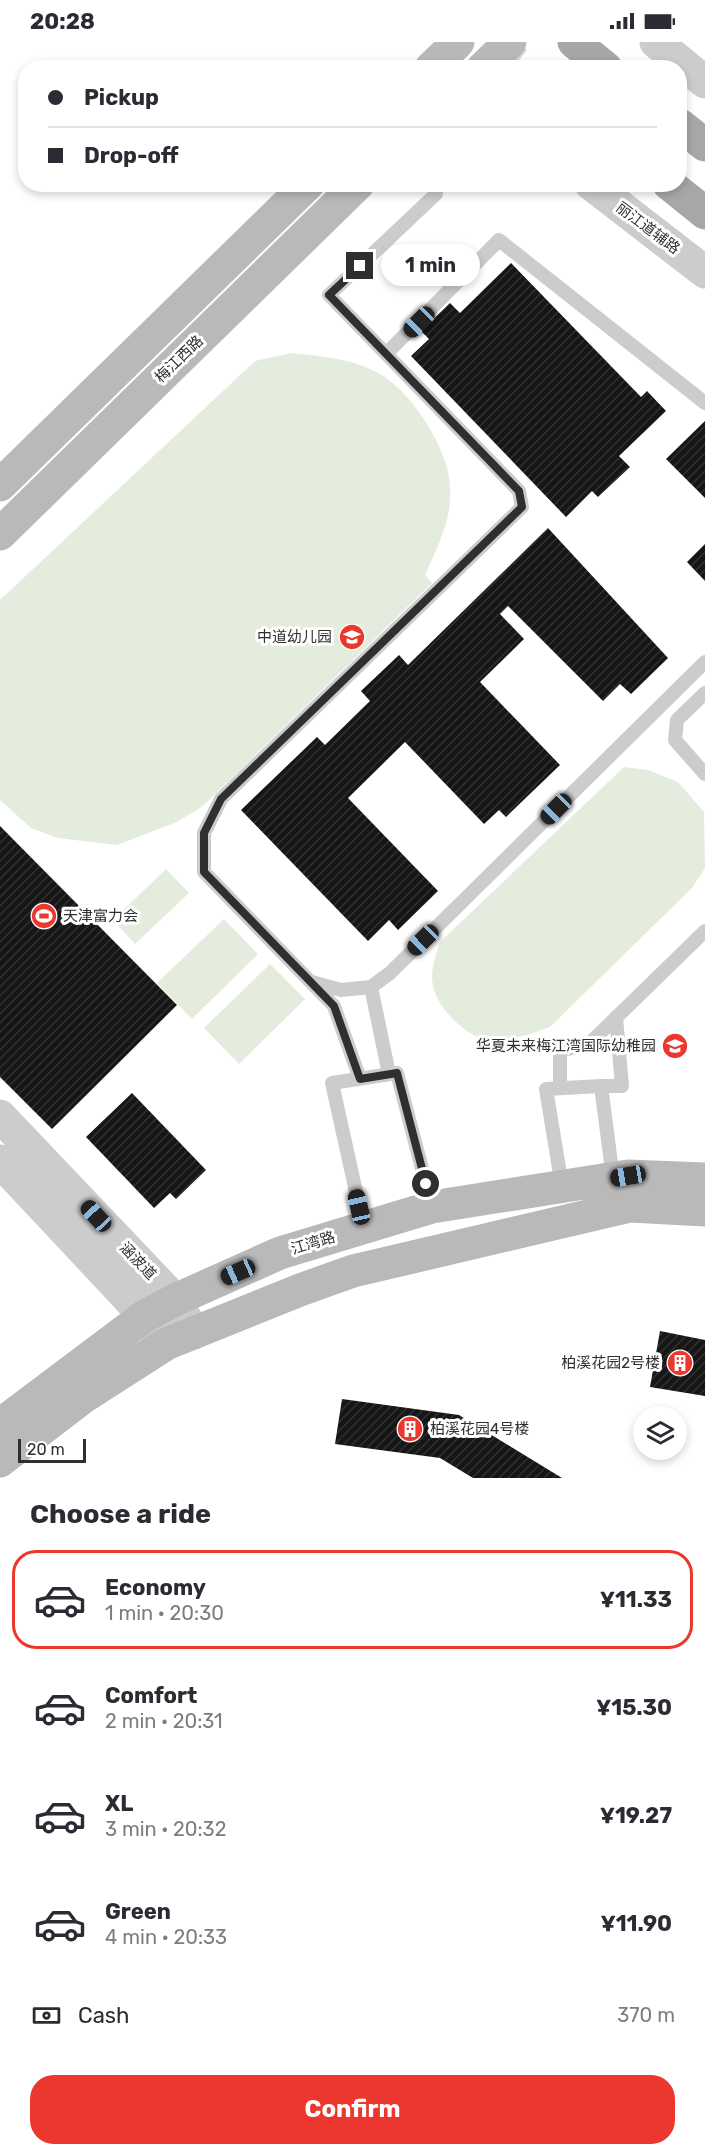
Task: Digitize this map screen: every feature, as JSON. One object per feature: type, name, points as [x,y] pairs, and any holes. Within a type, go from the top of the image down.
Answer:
[{"type":"main road","points":[[439,60],[458,42]]},
{"type":"main road","points":[[491,60],[510,42]]},
{"type":"main road","points":[[574,42],[596,60]]},
{"type":"main road","points":[[687,131],[705,145]]},
{"type":"main road","points":[[0,485],[300,192]]},
{"type":"main road","name":"梅江西路","points":[[0,534],[350,192]]},
{"type":"main road","points":[[679,192],[705,213]]},
{"type":"main road","name":"江湾路","points":[[0,1425],[146,1316],[175,1300],[280,1253],[432,1207],[628,1176],[705,1179]]},
{"type":"main road","points":[[0,1461],[85,1396],[180,1338],[353,1271],[630,1206],[705,1210]]},
{"type":"street","points":[[656,42],[678,60]]},
{"type":"street","points":[[687,67],[705,82]]},
{"type":"street","name":"丽江道辅路","points":[[601,192],[705,272]]},
{"type":"street","name":"涵波道","points":[[0,1116],[175,1300],[180,1338]]},
{"type":"street","points":[[0,1161],[146,1316],[180,1338]]},
{"type":"lane","points":[[360,1079],[334,1006],[204,872],[204,833],[221,799],[522,507],[519,491],[329,295],[436,194]]},
{"type":"lane","points":[[386,354],[499,240],[705,403]]},
{"type":"lane","points":[[310,981],[341,990],[371,987],[390,973],[705,662]]},
{"type":"lane","points":[[705,693],[677,720],[675,740],[705,774]]},
{"type":"lane","points":[[560,1088],[560,1050],[588,1045],[705,931]]},
{"type":"lane","points":[[371,987],[389,1074]]},
{"type":"lane","points":[[562,1186],[546,1089],[622,1086],[616,1017]]},
{"type":"lane","points":[[364,1228],[332,1083],[397,1073],[432,1207]]},
{"type":"lane","points":[[601,1086],[613,1178]]},
{"type":"green space","points":[[291,353],[345,361],[376,372],[408,398],[434,436],[449,475],[450,492],[449,511],[444,529],[425,575],[432,583],[203,806],[177,822],[117,845],[58,838],[31,828],[0,800],[0,600],[255,361]]},
{"type":"green space","points":[[624,767],[648,770],[678,782],[704,812],[705,868],[692,888],[550,1027],[527,1035],[496,1041],[486,1036],[484,1040],[475,1036],[450,1016],[437,998],[432,978],[440,942]]},
{"type":"green space","points":[[166,869],[189,893],[135,944],[113,920]]},
{"type":"green space","points":[[224,919],[258,954],[192,1019],[157,983]]},
{"type":"green space","points":[[270,964],[305,999],[239,1064],[204,1028]]},
{"type":"building","points":[[511,263],[641,397],[647,391],[666,411],[619,456],[630,467],[598,497],[592,491],[566,517],[411,356],[429,339],[421,331],[450,303],[460,313]]},
{"type":"building","points":[[705,421],[705,498],[666,459]]},
{"type":"building","points":[[548,528],[668,658],[631,694],[620,684],[603,701],[508,606],[500,614],[524,639],[480,682],[560,765],[506,817],[499,810],[484,824],[405,742],[348,798],[438,891],[398,930],[389,920],[368,941],[241,810],[317,737],[325,745],[370,701],[361,691],[399,655],[408,665]]},
{"type":"building","points":[[705,544],[705,581],[687,562]]},
{"type":"building","name":"天津富力会","points":[[0,826],[177,1005],[52,1129],[0,1077]]},
{"type":"building","points":[[132,1093],[206,1170],[176,1199],[170,1193],[154,1208],[86,1137]]},
{"type":"building","name":"柏溪花园2号楼","points":[[660,1331],[705,1340],[705,1396],[650,1387]]},
{"type":"building","name":"柏溪花园4号楼","points":[[342,1399],[459,1415],[562,1478],[473,1478],[440,1458],[335,1444]]},
{"type":"tunnel","points":[[491,42],[513,60]]},
{"type":"place","name":"中道幼儿园","points":[[352,637]]},
{"type":"place","name":"天津富力会","points":[[44,916]]},
{"type":"place","name":"华夏未来梅江湾国际幼稚园","points":[[675,1046]]},
{"type":"place","name":"柏溪花园2号楼","points":[[680,1363]]},
{"type":"place","name":"柏溪花园4号楼","points":[[410,1429]]},
{"type":"route","points":[[360,266],[329,295],[519,491],[522,507],[221,799],[204,833],[204,872],[334,1006],[360,1079],[397,1073],[426,1184]]}]
